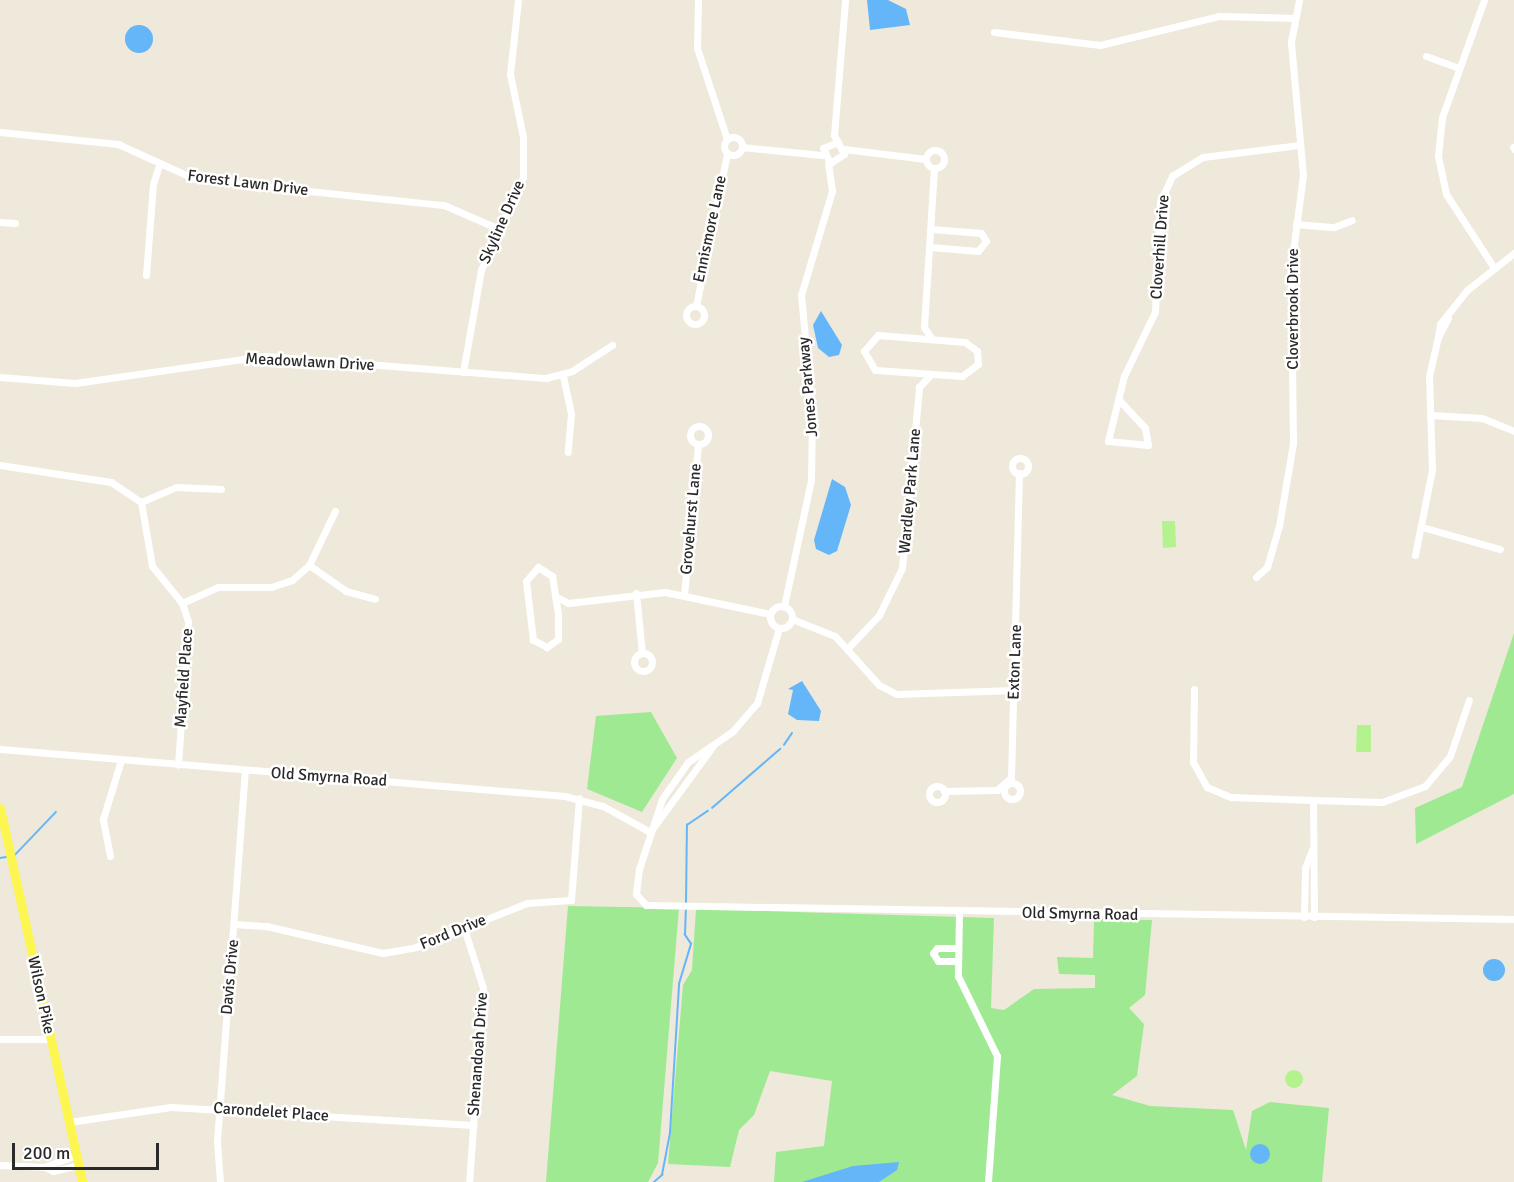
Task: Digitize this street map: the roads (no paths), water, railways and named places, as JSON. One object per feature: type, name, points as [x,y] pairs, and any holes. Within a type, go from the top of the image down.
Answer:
[{"type":"main road","name":"Wilson Pike","points":[[0,808],[82,1182]]},
{"type":"street","name":"Skyline Drive","points":[[463,372],[478,279],[499,229],[516,199],[524,165],[510,74],[518,0]]},
{"type":"street","points":[[698,0],[697,48],[727,139],[737,138],[742,147]]},
{"type":"street","points":[[845,0],[836,139],[851,154]]},
{"type":"street","name":"Cloverbrook Drive","points":[[1256,577],[1267,567],[1291,468],[1291,267],[1303,180],[1291,57],[1299,0]]},
{"type":"street","points":[[1484,0],[1440,128],[1439,175],[1493,266]]},
{"type":"street","points":[[994,32],[1100,45],[1219,16],[1295,18]]},
{"type":"street","points":[[1426,56],[1459,68]]},
{"type":"street","name":"Forest Lawn Drive","points":[[0,132],[106,141],[159,166],[203,180],[440,204],[499,229]]},
{"type":"street","name":"Ennismore Lane","points":[[696,306],[727,153],[727,139]]},
{"type":"street","points":[[820,152],[829,142],[836,139]]},
{"type":"street","name":"Cloverhill Drive","points":[[1120,401],[1145,428],[1149,445],[1108,442],[1120,401],[1124,376],[1155,312],[1160,202],[1172,176],[1200,158],[1300,145]]},
{"type":"street","points":[[742,147],[820,152],[832,166],[851,154],[926,159],[934,169],[924,327],[932,339]]},
{"type":"street","points":[[727,153],[737,155],[742,147]]},
{"type":"street","points":[[843,158],[844,149]]},
{"type":"street","points":[[926,159],[931,151],[942,153],[944,162],[934,169]]},
{"type":"street","points":[[146,275],[153,184],[159,166]]},
{"type":"street","name":"Jones Parkway","points":[[784,606],[811,480],[803,279],[829,201],[832,166]]},
{"type":"street","points":[[1296,224],[1334,227],[1352,220]]},
{"type":"street","points":[[0,222],[15,223]]},
{"type":"street","points":[[930,248],[978,251],[986,241],[981,233],[931,229]]},
{"type":"street","points":[[1415,555],[1432,470],[1430,366],[1438,337],[1467,290],[1493,266],[1514,253]]},
{"type":"street","points":[[913,337],[924,327]]},
{"type":"street","points":[[875,336],[932,339],[968,342],[979,359],[967,375],[909,373],[873,369],[864,351],[875,336]]},
{"type":"street","points":[[568,452],[571,414],[563,375],[612,345]]},
{"type":"street","name":"Meadowlawn Drive","points":[[0,377],[75,383],[258,356],[463,372],[563,375]]},
{"type":"street","points":[[909,373],[919,387],[931,374]]},
{"type":"street","name":"Wardley Park Lane","points":[[847,649],[879,615],[902,568],[919,387]]},
{"type":"street","points":[[1431,415],[1472,417],[1514,431]]},
{"type":"street","name":"Grovehurst Lane","points":[[684,595],[698,444]]},
{"type":"street","points":[[0,465],[111,482],[141,502],[176,487],[221,489]]},
{"type":"street","name":"Exton Lane","points":[[944,791],[995,791],[1006,785],[1011,777],[1019,473]]},
{"type":"street","name":"Mayfield Place","points":[[141,502],[152,566],[182,603],[189,633],[178,765]]},
{"type":"street","points":[[182,603],[218,587],[283,585],[309,566],[335,512]]},
{"type":"street","points":[[1422,527],[1500,549]]},
{"type":"street","points":[[309,566],[346,591],[375,599]]},
{"type":"street","points":[[540,567],[550,572],[555,597],[558,639],[540,646],[532,635],[526,581],[530,570],[540,567]]},
{"type":"street","points":[[555,597],[568,603],[636,593],[684,595],[770,614],[784,606],[792,619],[827,631],[847,649],[879,685],[897,694],[1014,690]]},
{"type":"street","points":[[636,593],[642,652]]},
{"type":"street","points":[[558,614],[568,603]]},
{"type":"street","points":[[770,614],[779,628]]},
{"type":"street","points":[[650,832],[673,779],[697,754],[713,746],[757,703],[779,628],[792,619]]},
{"type":"street","points":[[1194,689],[1193,762],[1207,787],[1231,797],[1382,802],[1425,786],[1450,756],[1469,700]]},
{"type":"street","name":"Old Smyrna Road","points":[[0,749],[579,798],[650,832],[636,893],[646,905],[1514,919]]},
{"type":"street","points":[[110,856],[103,819],[122,760]]},
{"type":"street","name":"Davis Drive","points":[[220,1182],[220,1109],[245,771]]},
{"type":"street","name":"Ford Drive","points":[[234,924],[277,928],[383,953],[464,928],[527,903],[571,900],[579,798]]},
{"type":"street","points":[[1313,800],[1314,917]]},
{"type":"street","points":[[1304,917],[1305,868],[1312,850]]},
{"type":"street","points":[[959,911],[957,962],[961,984],[995,1046],[988,1182]]},
{"type":"street","name":"Shenandoah Drive","points":[[464,928],[483,988],[469,1182]]},
{"type":"street","points":[[957,962],[938,961],[933,953],[937,948],[958,948]]},
{"type":"street","points":[[0,1039],[51,1039]]},
{"type":"street","name":"Carondelet Place","points":[[69,1122],[147,1107],[220,1109],[473,1125]]},
{"type":"street","points":[[0,1166],[45,1167],[55,1171],[77,1160]]},
{"type":"water","points":[[867,0],[888,0],[906,9],[910,25],[870,30]]},
{"type":"water","points":[[139,25],[149,29],[153,39],[149,49],[139,53],[129,49],[125,39],[129,29]]},
{"type":"water","points":[[821,311],[842,345],[839,355],[829,357],[818,348],[813,325]]},
{"type":"water","points":[[832,479],[845,487],[851,505],[837,551],[829,555],[816,549],[814,540]]},
{"type":"water","points":[[802,681],[821,711],[819,721],[797,720],[788,714],[793,690],[788,689]]},
{"type":"water","points":[[1494,959],[1502,962],[1505,970],[1502,978],[1494,981],[1486,978],[1483,970],[1486,962]]},
{"type":"water","points":[[1260,1144],[1267,1147],[1270,1154],[1267,1161],[1260,1164],[1253,1161],[1250,1154],[1253,1147]]},
{"type":"water","points":[[899,1162],[897,1170],[879,1182],[802,1182],[853,1166]]},
{"type":"waterway","points":[[784,745],[792,733]]},
{"type":"waterway","points":[[712,808],[780,749]]},
{"type":"waterway","points":[[686,903],[687,825],[708,811]]},
{"type":"waterway","points":[[15,855],[56,812]]},
{"type":"waterway","points":[[0,858],[6,857]]},
{"type":"waterway","points":[[654,1182],[662,1175],[670,1133],[679,984],[691,944],[685,935],[686,907]]}]
